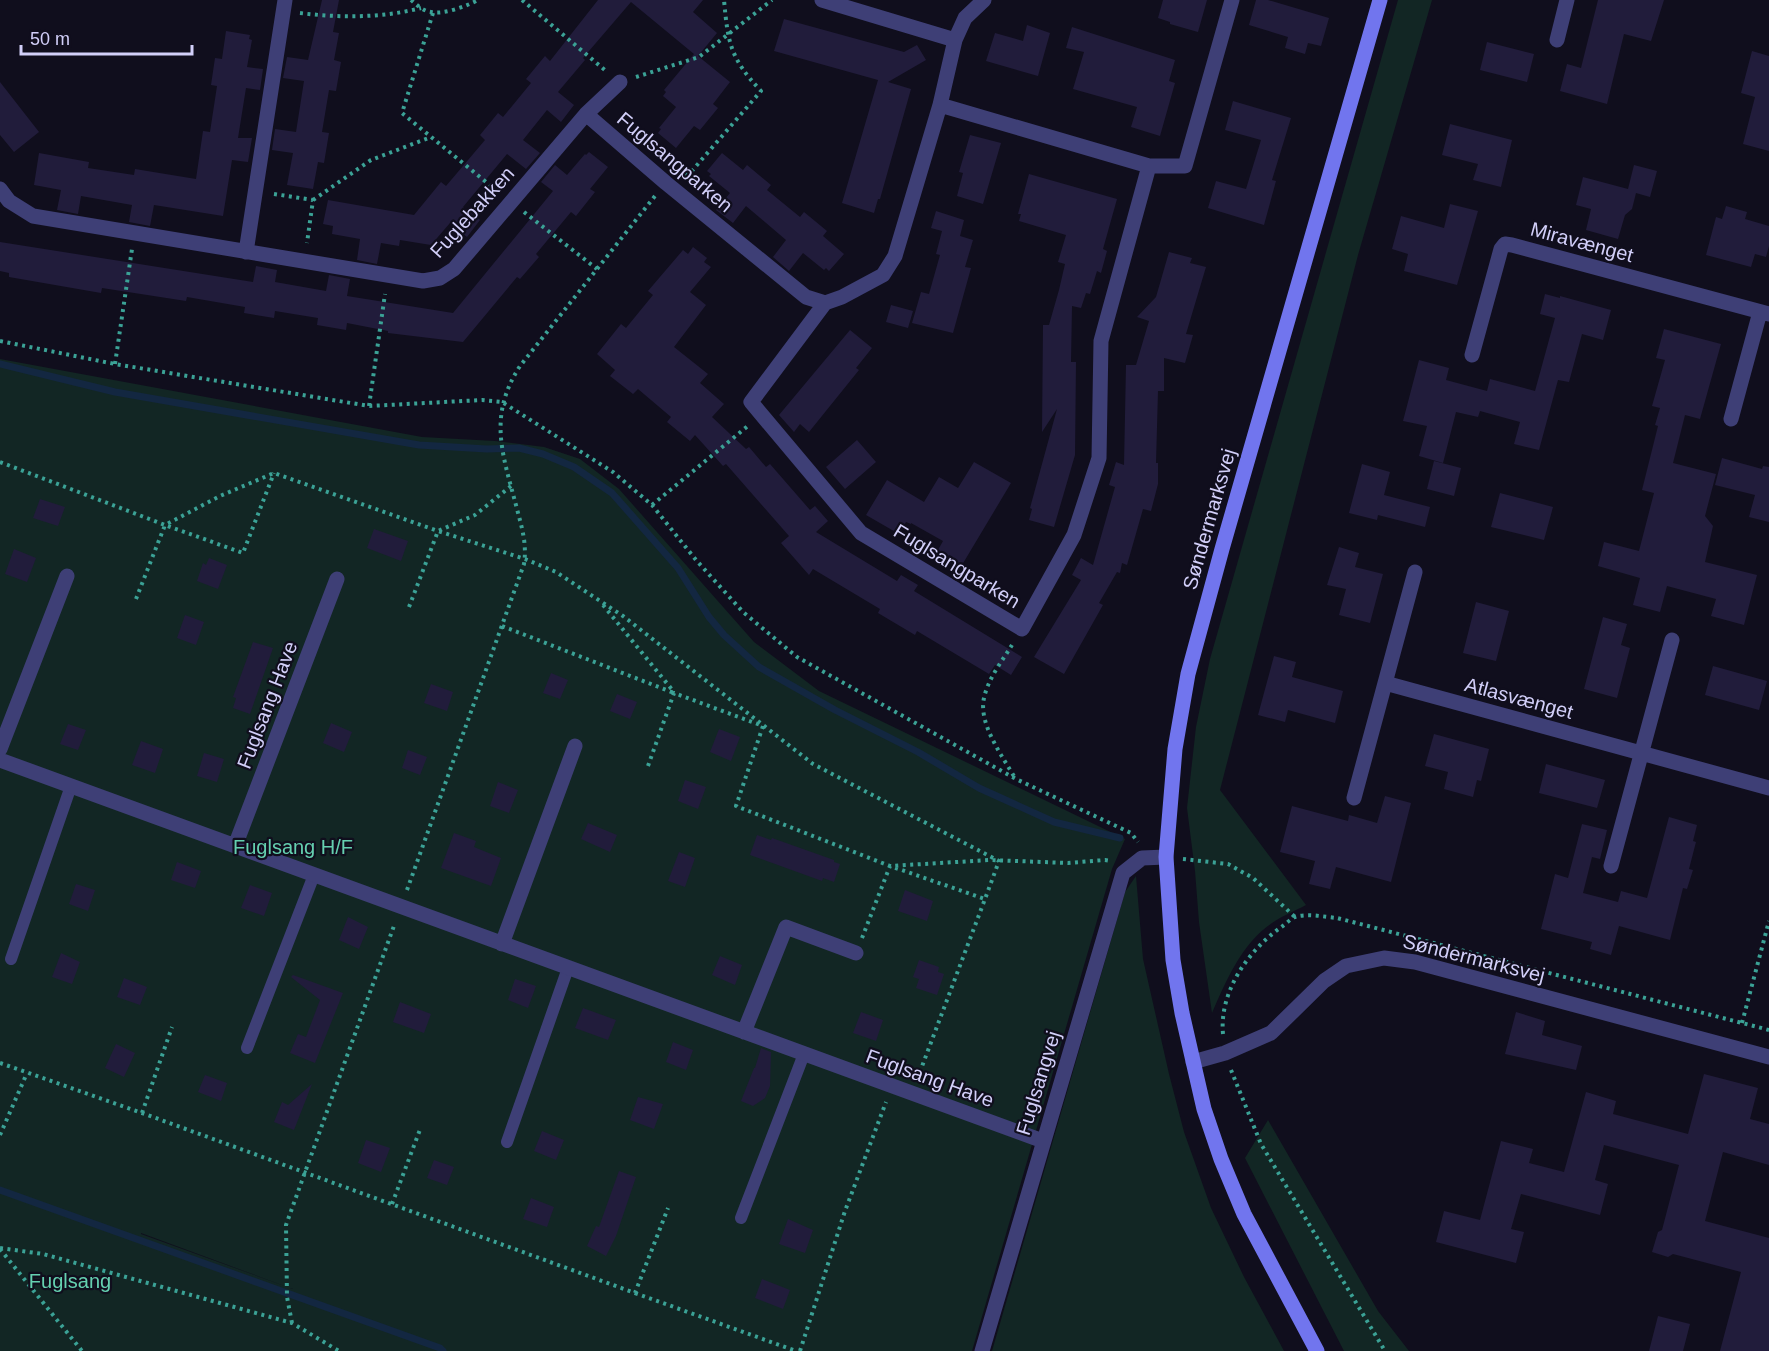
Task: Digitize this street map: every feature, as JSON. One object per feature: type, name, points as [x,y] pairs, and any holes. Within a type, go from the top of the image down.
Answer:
[{"type":"street","points":[[822,0],[955,40]]},
{"type":"street","points":[[761,415],[750,402],[825,303],[842,297],[884,275],[895,256],[940,105],[955,40],[965,18],[984,0]]},
{"type":"street","points":[[940,105],[1149,166],[1185,166],[1232,0]]},
{"type":"street","name":"Søndermarksvej","points":[[1317,1351],[1244,1214],[1221,1159],[1204,1109],[1173,960],[1166,857],[1175,749],[1188,674],[1380,0]]},
{"type":"street","points":[[1557,40],[1567,0]]},
{"type":"street","points":[[246,252],[284,6]]},
{"type":"street","name":"Fuglebakken","points":[[3,199],[33,216],[387,276],[423,281],[440,278],[454,269],[585,114],[620,82]]},
{"type":"street","name":"Fuglsangparken","points":[[585,114],[806,297],[825,303]]},
{"type":"street","name":"Fuglsangparken","points":[[761,415],[861,533],[1022,629],[1074,535],[1099,458],[1101,341],[1149,166]]},
{"type":"street","name":"Miravænget","points":[[1472,355],[1500,249],[1505,244],[1512,244],[1765,313],[1731,419]]},
{"type":"street","points":[[1354,798],[1415,572]]},
{"type":"street","points":[[0,749],[67,576]]},
{"type":"street","name":"Fuglsang Have","points":[[235,846],[337,579]]},
{"type":"street","points":[[1611,867],[1672,640]]},
{"type":"street","name":"Atlasvænget","points":[[1385,683],[1769,788]]},
{"type":"street","points":[[502,944],[575,746]]},
{"type":"street","name":"Fuglsang Have","points":[[0,760],[1043,1141]]},
{"type":"street","points":[[1137,862],[1166,857]]},
{"type":"street","name":"Fuglsangvej","points":[[982,1351],[1124,873],[1137,862]]},
{"type":"street","points":[[744,1032],[786,927],[856,953]]},
{"type":"street","name":"Søndermarksvej","points":[[1193,1062],[1225,1053],[1271,1033],[1324,981],[1346,966],[1384,958],[1416,962],[1769,1057]]},
{"type":"lane","points":[[11,959],[71,786]]},
{"type":"lane","points":[[247,1048],[314,875]]},
{"type":"lane","points":[[507,1142],[568,968]]},
{"type":"lane","points":[[741,1218],[804,1054]]},
{"type":"path","points":[[411,0],[421,8],[433,13],[464,7],[478,0]]},
{"type":"path","points":[[522,0],[620,82],[699,57],[772,0]]},
{"type":"path","points":[[292,1323],[287,1297],[286,1225],[525,559],[526,542],[501,440],[502,402],[520,366],[666,183],[691,172],[760,91],[735,58],[728,35],[724,0]]},
{"type":"path","points":[[284,6],[333,18],[405,12],[421,8]]},
{"type":"path","points":[[433,13],[402,113],[597,269]]},
{"type":"path","points":[[255,192],[313,200],[371,160],[432,137]]},
{"type":"path","points":[[304,261],[313,200]]},
{"type":"path","points":[[115,364],[134,233]]},
{"type":"path","points":[[369,406],[387,276]]},
{"type":"path","points":[[0,341],[115,364],[369,406],[482,400],[502,402],[613,472],[652,505],[696,560],[743,612],[797,657],[1016,779],[1131,833],[1138,842],[1137,862],[999,861],[890,866]]},
{"type":"path","points":[[652,505],[761,415]]},
{"type":"path","points":[[0,462],[243,553],[274,473]]},
{"type":"path","points":[[136,599],[165,525],[220,496],[274,473],[525,559],[556,572],[623,616],[813,764],[999,861]]},
{"type":"path","points":[[409,607],[438,531],[475,515],[511,486]]},
{"type":"path","points":[[601,601],[674,693]]},
{"type":"path","points":[[501,626],[763,726]]},
{"type":"path","points":[[1016,779],[992,738],[983,700],[991,680],[1022,629]]},
{"type":"path","points":[[648,766],[674,693]]},
{"type":"path","points":[[763,726],[736,806],[890,866],[985,899]]},
{"type":"path","points":[[1166,857],[1228,864],[1253,878],[1296,917]]},
{"type":"path","points":[[912,1094],[999,861]]},
{"type":"path","points":[[856,953],[890,866]]},
{"type":"path","points":[[1385,1351],[1261,1144],[1225,1053],[1222,1026],[1231,989],[1245,961],[1266,938],[1296,917],[1337,918],[1769,1030]]},
{"type":"path","points":[[1742,1023],[1769,921]]},
{"type":"path","points":[[142,1113],[172,1027]]},
{"type":"path","points":[[0,1063],[798,1351],[845,1211],[891,1086]]},
{"type":"path","points":[[0,1135],[27,1073]]},
{"type":"path","points":[[392,1204],[421,1126]]},
{"type":"path","points":[[635,1293],[668,1208]]},
{"type":"path","points":[[0,1248],[43,1254],[292,1323],[339,1351]]},
{"type":"path","points":[[0,1248],[82,1351]]},
{"type":"green space","points":[[1398,0],[1432,0],[1358,255],[1220,790],[1306,905],[1272,923],[1252,941],[1236,964],[1212,1013],[1199,922],[1187,808],[1196,727],[1210,659]]},
{"type":"green space","name":"Fuglsang H/F","points":[[0,359],[422,437],[495,441],[544,447],[580,459],[619,489],[754,642],[819,691],[1125,839],[1112,869],[972,1351],[0,1351]],"holes":[[[141,1233],[293,1289],[141,1234]]]},
{"type":"green space","points":[[1136,876],[1143,959],[1184,1132],[1211,1208],[1244,1277],[1284,1351],[992,1351],[1125,892]]},
{"type":"green space","points":[[1268,1120],[1378,1311],[1409,1351],[1344,1351],[1245,1158]]},
{"type":"building","points":[[322,0],[339,0],[333,32],[339,33],[334,60],[341,62],[336,91],[329,90],[322,132],[329,133],[324,163],[318,162],[313,189],[287,185],[293,153],[272,150],[275,129],[296,132],[304,81],[283,78],[287,57],[308,60]]},
{"type":"building","points":[[598,0],[703,0],[693,12],[717,33],[698,56],[730,82],[713,104],[718,108],[700,130],[694,126],[676,148],[658,133],[661,129],[659,128],[676,107],[663,96],[666,92],[664,90],[694,54],[631,2],[583,58],[585,60],[558,92],[574,105],[561,122],[547,110],[523,140],[540,153],[526,169],[507,154],[463,207],[480,220],[467,237],[450,223],[431,245],[400,240],[399,246],[381,243],[377,264],[357,260],[360,239],[332,234],[333,226],[323,224],[328,200],[414,215],[441,182],[446,186],[485,140],[480,135],[498,113],[503,117],[531,83],[526,79],[545,56],[550,61]]},
{"type":"building","points":[[1163,0],[1207,0],[1198,32],[1158,18]]},
{"type":"building","points":[[1256,0],[1268,0],[1329,18],[1321,46],[1308,43],[1305,54],[1285,48],[1288,37],[1249,25]]},
{"type":"building","points":[[1598,0],[1664,0],[1651,41],[1624,34],[1607,104],[1560,91],[1567,64],[1581,68]]},
{"type":"building","points":[[784,19],[904,52],[917,45],[926,60],[888,82],[911,89],[874,213],[842,203],[878,80],[774,51]]},
{"type":"building","points":[[1027,25],[1050,33],[1038,76],[986,61],[995,33],[1023,41]]},
{"type":"building","points":[[1072,27],[1175,60],[1169,81],[1175,83],[1160,136],[1131,127],[1137,107],[1073,89],[1084,52],[1066,48]]},
{"type":"building","points":[[226,31],[250,35],[249,39],[252,40],[247,67],[263,69],[260,90],[246,88],[238,138],[252,138],[248,162],[232,160],[223,216],[154,205],[150,226],[129,222],[132,205],[81,196],[78,214],[57,210],[61,190],[34,185],[39,153],[89,162],[88,168],[134,175],[135,169],[196,179],[203,131],[210,132],[217,86],[211,85],[215,58],[222,59]]},
{"type":"building","points":[[1487,42],[1534,54],[1527,82],[1480,70]]},
{"type":"building","points":[[1752,51],[1769,56],[1769,151],[1743,144],[1755,97],[1741,93]]},
{"type":"building","points":[[0,82],[39,132],[14,152],[0,135]]},
{"type":"building","points":[[1233,101],[1291,118],[1272,180],[1276,181],[1264,225],[1208,208],[1216,181],[1246,189],[1261,140],[1225,130]]},
{"type":"building","points":[[1450,124],[1512,140],[1501,187],[1473,180],[1478,164],[1442,155]]},
{"type":"building","points":[[970,135],[1001,143],[983,204],[957,196],[963,173],[959,172]]},
{"type":"building","points":[[589,152],[608,167],[590,189],[595,192],[576,216],[571,212],[536,254],[539,257],[520,279],[517,277],[463,342],[388,333],[388,331],[347,323],[346,330],[317,325],[318,318],[275,311],[274,318],[244,313],[245,307],[187,297],[186,301],[102,288],[101,293],[9,277],[9,273],[0,271],[0,242],[253,282],[256,266],[277,270],[275,282],[326,291],[329,275],[350,279],[347,296],[453,313],[553,191],[541,182],[555,165],[567,175]]},
{"type":"building","points":[[722,153],[743,170],[747,165],[771,185],[767,190],[800,217],[804,212],[827,231],[823,236],[844,254],[829,271],[826,268],[824,270],[803,253],[789,271],[773,257],[786,240],[746,206],[733,223],[716,210],[730,193],[709,176],[711,174],[707,171]]},
{"type":"building","points":[[1634,165],[1657,171],[1650,197],[1636,193],[1632,209],[1625,215],[1618,239],[1586,230],[1591,209],[1576,205],[1583,177],[1628,189]]},
{"type":"building","points":[[1029,174],[1117,199],[1103,249],[1107,251],[1101,273],[1097,271],[1090,294],[1086,293],[1081,308],[1072,306],[1071,362],[1076,362],[1075,455],[1054,527],[1029,520],[1032,509],[1030,508],[1057,409],[1042,432],[1043,325],[1049,325],[1059,290],[1065,264],[1058,262],[1066,235],[1019,221],[1021,214],[1018,214]]},
{"type":"building","points":[[1450,204],[1478,211],[1457,285],[1404,271],[1408,254],[1392,249],[1401,216],[1444,228]]},
{"type":"building","points":[[1726,206],[1747,212],[1745,219],[1769,226],[1769,246],[1766,257],[1755,254],[1751,267],[1706,255],[1716,217],[1722,219]]},
{"type":"building","points":[[936,211],[964,220],[960,236],[973,240],[965,267],[971,268],[953,333],[912,323],[921,292],[929,294],[940,255],[936,254],[942,231],[931,228]]},
{"type":"building","points":[[693,247],[707,258],[704,262],[711,267],[690,292],[706,305],[674,347],[708,374],[700,383],[724,404],[712,417],[746,449],[749,447],[766,467],[770,464],[810,510],[815,506],[828,521],[816,532],[897,581],[901,575],[918,585],[914,591],[1022,657],[1011,675],[995,665],[989,674],[917,631],[915,635],[878,613],[880,609],[813,569],[809,575],[781,543],[789,536],[726,464],[723,466],[695,435],[690,441],[667,422],[671,417],[638,389],[633,394],[610,376],[615,370],[597,354],[621,324],[626,328],[653,295],[648,291],[683,250],[688,254]]},
{"type":"building","points":[[1169,252],[1192,258],[1190,263],[1206,267],[1186,334],[1193,335],[1185,363],[1164,358],[1164,391],[1158,391],[1156,463],[1158,463],[1158,484],[1151,511],[1143,509],[1127,565],[1122,563],[1120,573],[1117,572],[1099,603],[1103,605],[1064,674],[1034,657],[1081,580],[1072,575],[1081,558],[1093,565],[1115,487],[1109,485],[1116,462],[1124,465],[1126,365],[1136,365],[1149,321],[1137,317],[1156,297]]},
{"type":"building","points":[[1545,294],[1611,310],[1603,340],[1582,334],[1569,382],[1558,380],[1539,450],[1514,444],[1520,422],[1480,411],[1478,417],[1456,412],[1443,463],[1419,456],[1427,426],[1403,421],[1419,360],[1449,368],[1446,380],[1487,391],[1490,379],[1535,391],[1555,318],[1540,314]]},
{"type":"building","points":[[891,305],[913,311],[908,328],[886,322]]},
{"type":"building","points":[[1664,329],[1721,344],[1700,419],[1685,415],[1673,463],[1716,474],[1705,516],[1713,526],[1705,562],[1757,575],[1744,625],[1711,616],[1716,599],[1667,586],[1660,612],[1633,605],[1640,578],[1598,566],[1604,542],[1639,551],[1654,493],[1642,490],[1658,426],[1655,425],[1660,408],[1652,406],[1665,360],[1656,358]]},
{"type":"building","points":[[850,330],[872,348],[856,368],[859,370],[809,432],[800,424],[794,432],[779,415]]},
{"type":"building","points":[[857,440],[876,462],[845,489],[826,467]]},
{"type":"building","points":[[1722,458],[1762,469],[1763,466],[1769,467],[1769,522],[1749,517],[1755,495],[1715,485]]},
{"type":"building","points":[[1434,461],[1461,468],[1454,496],[1427,489]]},
{"type":"building","points":[[974,462],[1011,483],[962,565],[938,550],[943,541],[911,523],[906,522],[899,534],[866,515],[887,480],[924,502],[939,477],[958,488]]},
{"type":"building","points":[[1362,464],[1390,472],[1384,495],[1430,507],[1425,527],[1378,515],[1377,520],[1349,513]]},
{"type":"building","points":[[1500,493],[1553,507],[1544,540],[1491,527]]},
{"type":"building","points":[[40,499],[65,507],[58,526],[33,518]]},
{"type":"building","points":[[374,529],[408,541],[401,561],[367,548]]},
{"type":"building","points":[[1339,547],[1359,553],[1355,567],[1383,574],[1370,623],[1339,615],[1346,589],[1327,585]]},
{"type":"building","points":[[14,549],[36,558],[27,582],[5,574]]},
{"type":"building","points":[[209,558],[227,565],[218,589],[197,581],[203,563],[206,565]]},
{"type":"building","points":[[1476,602],[1509,611],[1496,661],[1463,653]]},
{"type":"building","points":[[185,615],[204,622],[196,645],[177,638]]},
{"type":"building","points":[[1603,617],[1627,624],[1621,645],[1630,648],[1617,698],[1584,689]]},
{"type":"building","points":[[253,642],[273,648],[250,714],[233,708],[236,698],[233,697]]},
{"type":"building","points":[[1274,656],[1296,662],[1292,677],[1343,691],[1335,723],[1288,710],[1285,722],[1258,715]]},
{"type":"building","points":[[1713,666],[1767,681],[1759,710],[1705,695]]},
{"type":"building","points":[[551,673],[568,680],[560,699],[543,693]]},
{"type":"building","points":[[431,684],[453,692],[447,711],[424,703]]},
{"type":"building","points":[[617,694],[637,702],[630,719],[610,711]]},
{"type":"building","points":[[331,723],[352,732],[344,752],[323,743]]},
{"type":"building","points":[[68,724],[86,730],[78,750],[60,744]]},
{"type":"building","points":[[719,729],[740,737],[731,761],[710,752]]},
{"type":"building","points":[[1434,734],[1489,749],[1481,781],[1477,780],[1473,797],[1444,789],[1448,772],[1425,766]]},
{"type":"building","points":[[141,741],[163,749],[155,773],[132,765]]},
{"type":"building","points":[[408,750],[427,757],[420,775],[402,768]]},
{"type":"building","points":[[204,753],[224,759],[217,782],[197,776]]},
{"type":"building","points":[[1546,764],[1605,780],[1597,808],[1539,793]]},
{"type":"building","points":[[685,780],[706,787],[698,809],[678,801]]},
{"type":"building","points":[[498,782],[518,790],[509,813],[490,806]]},
{"type":"building","points":[[1385,796],[1411,803],[1391,882],[1336,867],[1330,889],[1309,884],[1315,861],[1280,852],[1292,806],[1348,821],[1349,815],[1377,823]]},
{"type":"building","points":[[1669,817],[1697,825],[1693,841],[1696,842],[1689,869],[1693,870],[1687,889],[1683,888],[1670,940],[1619,926],[1611,955],[1590,949],[1592,942],[1541,929],[1555,874],[1568,878],[1582,824],[1607,830],[1600,859],[1592,857],[1583,893],[1618,902],[1621,891],[1647,898]]},
{"type":"building","points":[[588,823],[617,835],[610,852],[581,839]]},
{"type":"building","points":[[454,833],[476,841],[474,847],[501,858],[491,886],[441,868]]},
{"type":"building","points":[[757,835],[834,860],[840,864],[834,882],[823,878],[822,881],[750,855]]},
{"type":"building","points":[[679,852],[695,858],[685,887],[668,881]]},
{"type":"building","points":[[177,862],[201,871],[195,888],[171,880]]},
{"type":"building","points":[[76,884],[95,890],[88,911],[69,904]]},
{"type":"building","points":[[250,885],[272,893],[264,916],[241,908]]},
{"type":"building","points":[[905,890],[933,901],[927,921],[898,911]]},
{"type":"building","points":[[348,917],[368,927],[359,949],[339,940]]},
{"type":"building","points":[[61,953],[80,962],[72,984],[52,977]]},
{"type":"building","points":[[720,956],[742,965],[735,985],[712,975]]},
{"type":"building","points":[[919,960],[939,967],[938,972],[944,974],[937,995],[916,988],[919,979],[913,977]]},
{"type":"building","points":[[293,975],[343,993],[315,1063],[290,1053],[298,1034],[306,1037],[320,1000],[291,977]]},
{"type":"building","points":[[124,978],[147,987],[140,1005],[117,997]]},
{"type":"building","points":[[515,979],[536,986],[528,1008],[508,1000]]},
{"type":"building","points":[[400,1002],[431,1014],[424,1033],[393,1022]]},
{"type":"building","points":[[583,1008],[616,1020],[608,1040],[575,1028]]},
{"type":"building","points":[[861,1012],[883,1020],[876,1041],[853,1033]]},
{"type":"building","points":[[1516,1012],[1545,1021],[1542,1035],[1582,1046],[1576,1070],[1505,1054]]},
{"type":"building","points":[[673,1042],[693,1050],[686,1070],[666,1062]]},
{"type":"building","points":[[116,1044],[135,1053],[124,1077],[105,1068]]},
{"type":"building","points":[[761,1048],[771,1052],[770,1086],[765,1098],[753,1106],[741,1101]]},
{"type":"building","points":[[1704,1074],[1758,1088],[1750,1119],[1769,1124],[1769,1165],[1723,1152],[1705,1221],[1769,1238],[1769,1351],[1720,1351],[1741,1272],[1673,1254],[1668,1257],[1652,1252],[1658,1232],[1662,1230],[1679,1165],[1604,1145],[1595,1180],[1608,1184],[1600,1215],[1521,1194],[1511,1229],[1524,1232],[1516,1263],[1436,1242],[1444,1211],[1480,1220],[1501,1141],[1533,1149],[1529,1163],[1564,1172],[1586,1092],[1616,1101],[1613,1114],[1688,1134]]},
{"type":"building","points":[[205,1075],[227,1083],[221,1101],[198,1092]]},
{"type":"building","points":[[312,1084],[294,1130],[274,1122],[282,1102],[288,1105]]},
{"type":"building","points":[[638,1097],[663,1104],[654,1129],[630,1120]]},
{"type":"building","points":[[542,1131],[564,1140],[556,1160],[534,1151]]},
{"type":"building","points":[[366,1140],[390,1148],[381,1172],[358,1163]]},
{"type":"building","points":[[434,1160],[454,1167],[447,1185],[427,1178]]},
{"type":"building","points":[[619,1171],[636,1177],[616,1236],[606,1256],[587,1246],[596,1226],[599,1227]]},
{"type":"building","points":[[531,1198],[554,1207],[547,1227],[523,1219]]},
{"type":"building","points":[[788,1219],[813,1230],[805,1253],[779,1244]]},
{"type":"building","points":[[762,1279],[790,1290],[783,1309],[755,1298]]},
{"type":"building","points":[[1658,1316],[1690,1324],[1683,1351],[1649,1351]]},
{"type":"waterway","points":[[0,364],[115,392],[419,445],[487,449],[519,448],[543,454],[574,467],[612,493],[678,568],[709,617],[724,635],[759,667],[835,710],[918,752],[979,788],[1054,822],[1120,838]]},
{"type":"waterway","points":[[0,1190],[443,1351]]},
{"type":"park label","name":"Fuglsang","points":[[70,1281]]}]
